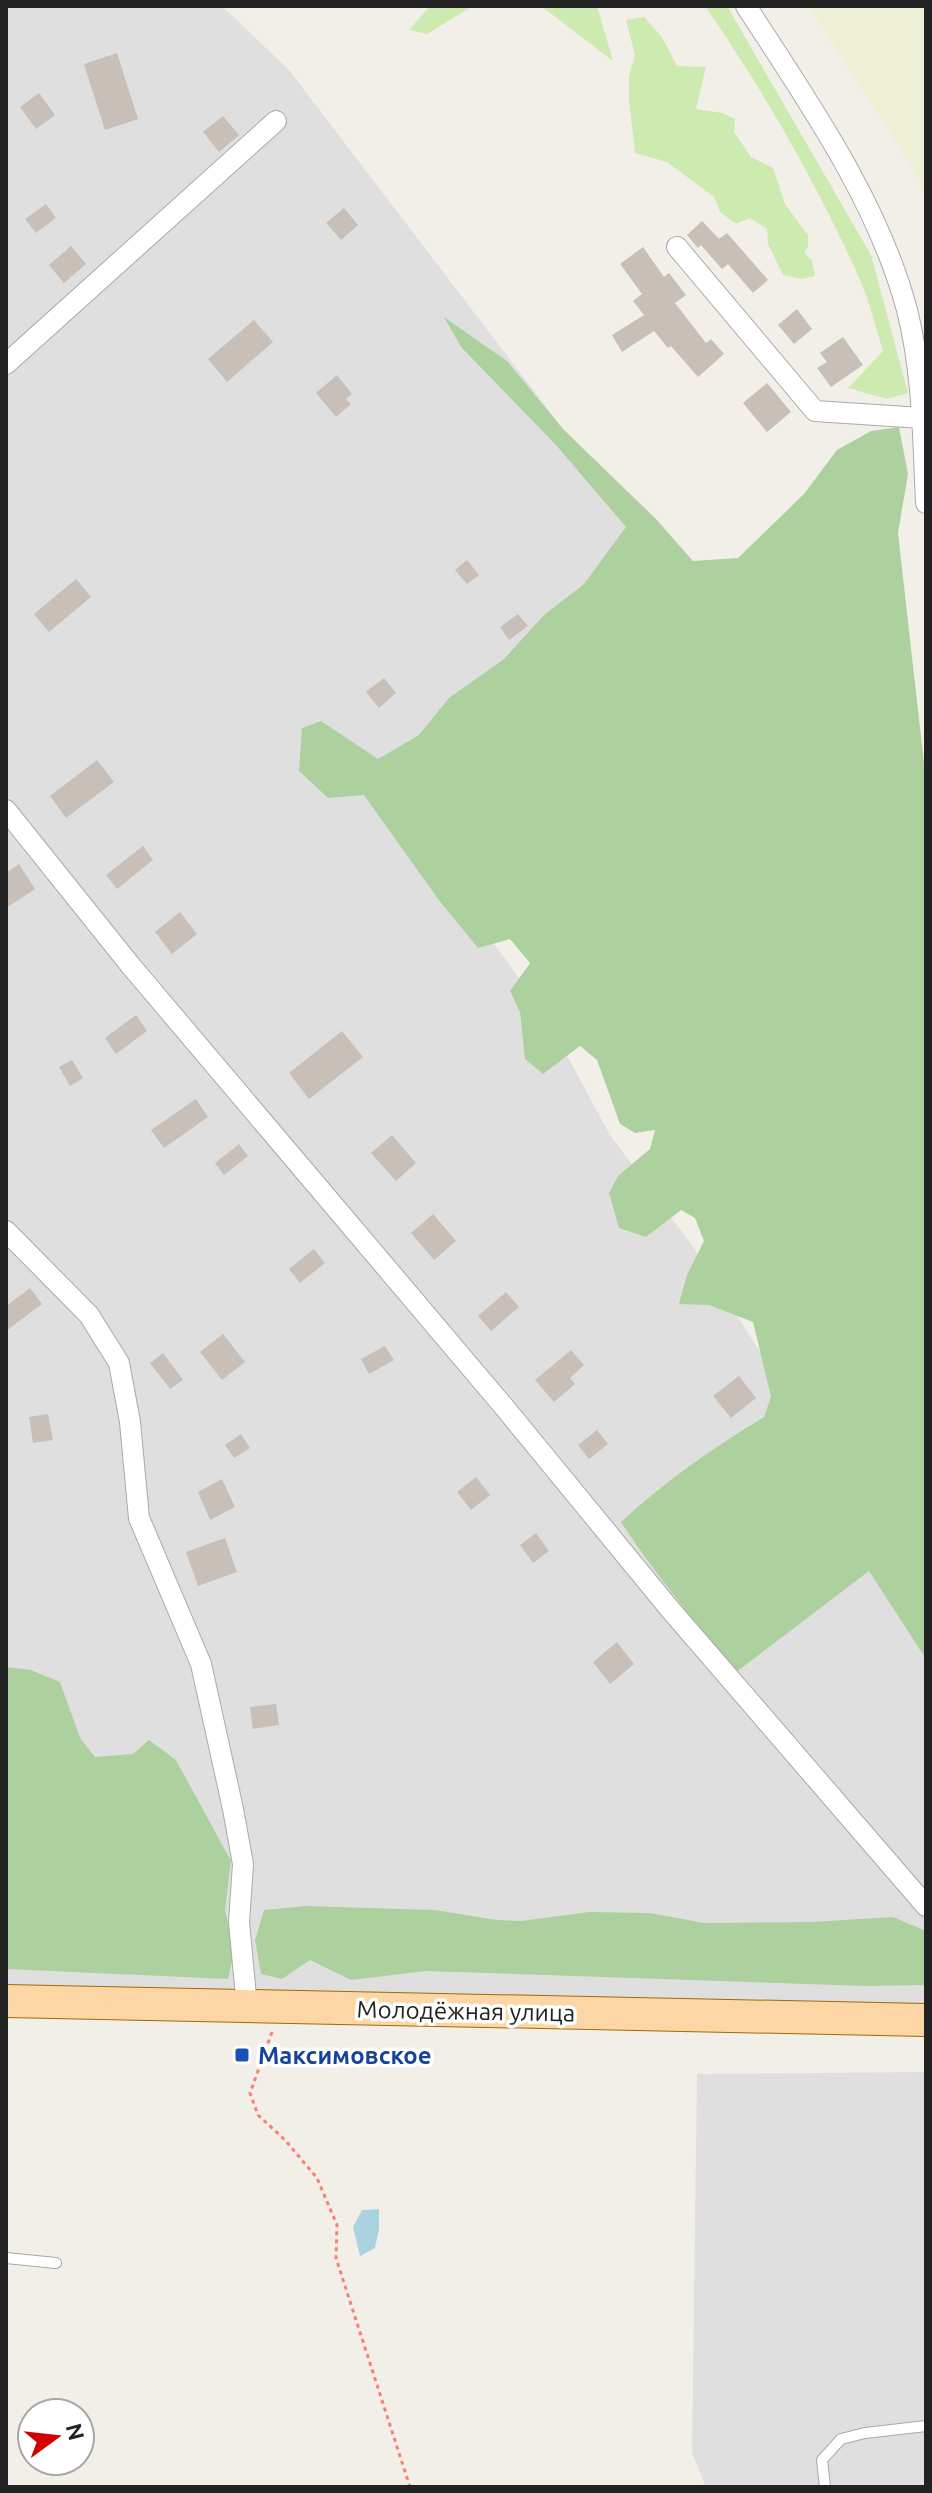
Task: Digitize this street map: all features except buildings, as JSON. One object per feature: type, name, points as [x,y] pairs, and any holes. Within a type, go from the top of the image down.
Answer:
[{"type":"main road","name":"Молодёжная улица","points":[[6,2001],[926,2020]]},
{"type":"street","points":[[746,6],[810,105],[882,234],[907,312],[921,395],[926,503]]},
{"type":"street","points":[[6,364],[276,121]]},
{"type":"street","points":[[677,247],[815,411],[922,418]]},
{"type":"street","points":[[6,810],[131,966],[505,1408],[669,1608],[926,1906]]},
{"type":"street","points":[[6,1231],[89,1315],[119,1363],[130,1422],[139,1518],[201,1664],[233,1809],[243,1864],[239,1922],[247,2007]]},
{"type":"lane","points":[[6,2258],[56,2263]]},
{"type":"lane","points":[[825,2487],[822,2460],[841,2439],[926,2426]]},
{"type":"path","points":[[281,2007],[250,2093],[258,2115],[285,2140],[317,2178],[337,2225],[336,2258],[410,2487]]},
{"type":"shaded area","name":"Максимовское","points":[[6,6],[222,6],[289,70],[653,547],[454,889],[543,1011],[610,1135],[693,1247],[926,1611],[926,2006],[6,1994]]},
{"type":"shaded area","points":[[926,2072],[926,2487],[706,2487],[692,2453],[697,2074]]},
{"type":"green space","points":[[430,6],[473,6],[427,34],[409,30]]},
{"type":"green space","points":[[541,6],[597,6],[613,61]]},
{"type":"green space","points":[[705,6],[727,6],[871,255],[908,393],[887,399],[848,388],[883,351],[864,289],[827,210],[789,140]]},
{"type":"green space","points":[[809,6],[926,6],[926,200],[917,175]]},
{"type":"green space","points":[[644,17],[662,37],[677,66],[706,67],[696,109],[722,113],[735,119],[734,132],[751,157],[773,168],[785,204],[808,235],[808,247],[804,253],[812,260],[815,276],[802,279],[783,275],[768,244],[767,229],[750,218],[736,224],[720,212],[714,197],[667,162],[635,153],[629,76],[635,55],[626,20]]},
{"type":"green space","points":[[444,317],[507,361],[563,429],[656,519],[693,561],[738,558],[804,494],[837,450],[871,431],[899,427],[908,474],[898,533],[926,781],[926,1659],[869,1571],[735,1673],[634,1542],[621,1522],[690,1466],[764,1417],[771,1397],[753,1322],[709,1305],[679,1304],[687,1275],[704,1241],[695,1218],[681,1210],[646,1237],[619,1228],[609,1193],[618,1176],[650,1149],[655,1130],[635,1133],[620,1124],[597,1060],[580,1046],[543,1074],[525,1059],[520,1012],[510,991],[530,963],[510,939],[478,948],[438,899],[364,795],[328,798],[299,771],[302,728],[321,721],[378,759],[419,735],[449,698],[504,659],[544,615],[584,584],[626,527],[556,445],[461,347]]},
{"type":"green space","points":[[6,1667],[31,1670],[60,1682],[80,1738],[95,1757],[133,1754],[149,1740],[176,1760],[231,1861],[225,1910],[234,1952],[228,1979],[6,1969]]},
{"type":"green space","points":[[306,1906],[435,1910],[521,1921],[589,1912],[650,1913],[704,1923],[893,1917],[926,1931],[926,1985],[866,1986],[426,1971],[351,1980],[310,1960],[282,1979],[261,1974],[255,1940],[264,1910]]},
{"type":"water","points":[[379,2209],[375,2248],[360,2256],[353,2227],[362,2210]]},
{"type":"place","name":"Максимовское","points":[[242,2055]]}]
